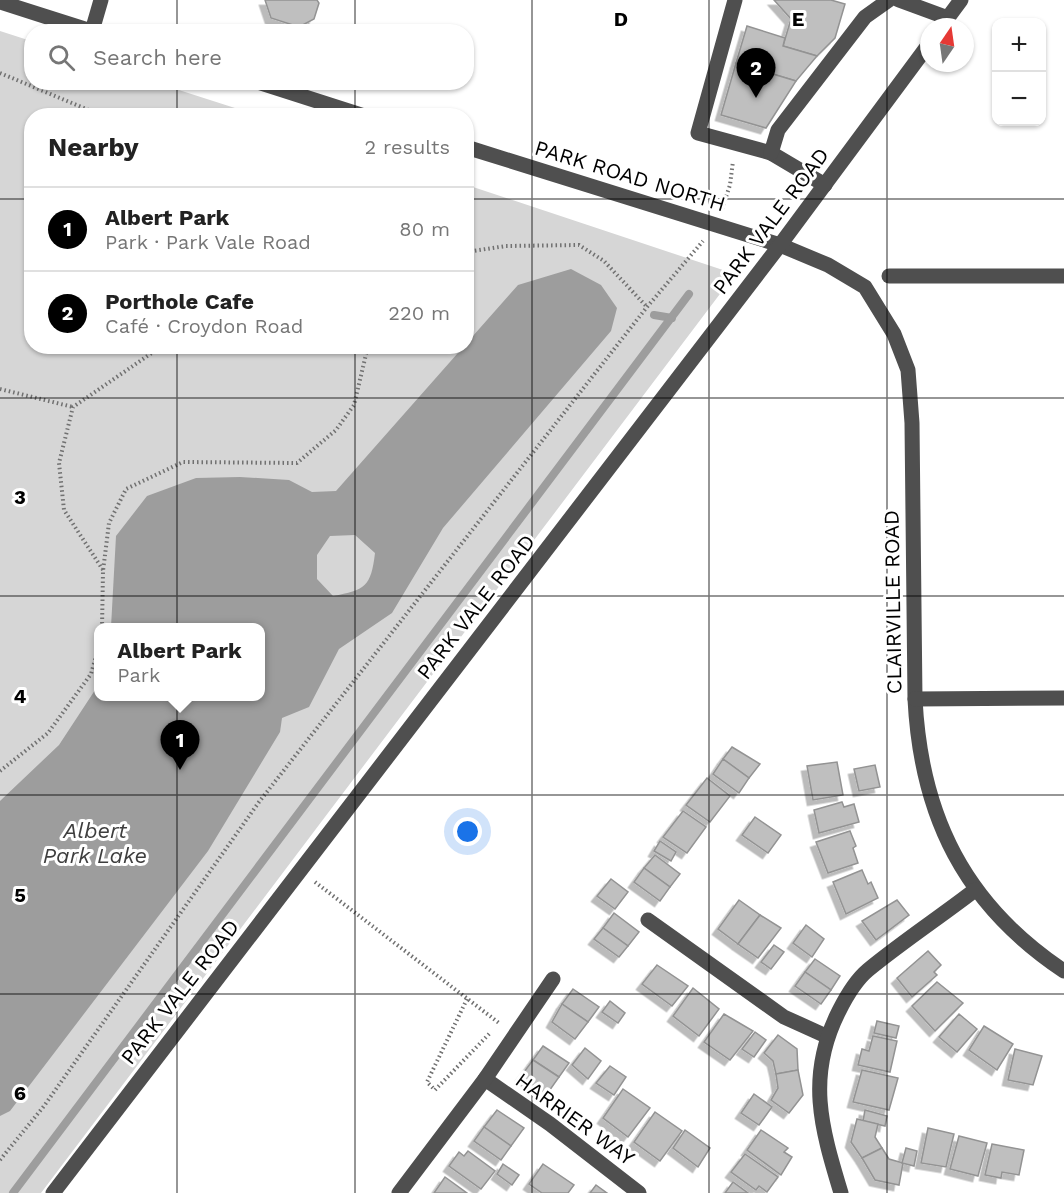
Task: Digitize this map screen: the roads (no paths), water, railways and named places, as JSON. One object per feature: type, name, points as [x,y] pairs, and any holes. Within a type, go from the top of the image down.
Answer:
[{"type":"street","points":[[95,24],[101,0]]},
{"type":"street","points":[[735,0],[698,132],[771,153],[825,185]]},
{"type":"street","points":[[771,153],[778,130],[865,17],[889,0]]},
{"type":"street","points":[[899,0],[937,18]]},
{"type":"street","points":[[948,18],[962,0]]},
{"type":"street","points":[[0,2],[71,24]]},
{"type":"street","name":"PARK VALE ROAD","points":[[53,1193],[780,245],[920,56]]},
{"type":"street","points":[[283,90],[339,108]]},
{"type":"street","name":"PARK ROAD NORTH","points":[[474,149],[780,245]]},
{"type":"street","name":"CLAIRVILLE ROAD","points":[[780,245],[828,265],[865,287],[894,334],[908,370],[912,423],[915,699],[917,743],[927,784],[942,829],[975,890],[1028,945],[1064,971]]},
{"type":"street","points":[[889,276],[1064,276]]},
{"type":"street","points":[[915,699],[1064,698]]},
{"type":"street","points":[[841,1193],[827,1149],[819,1098],[821,1062],[826,1036],[844,1001],[866,972],[975,890]]},
{"type":"street","points":[[648,920],[784,1017],[826,1036]]},
{"type":"street","points":[[399,1193],[484,1079],[554,979]]},
{"type":"street","name":"HARRIER WAY","points":[[484,1079],[550,1124],[639,1193]]},
{"type":"water","name":"Albert Park Lake","points":[[571,269],[601,285],[617,308],[611,331],[443,528],[392,613],[339,649],[309,707],[282,718],[280,732],[208,851],[10,1111],[0,1116],[0,801],[59,745],[94,692],[94,701],[265,701],[265,623],[111,623],[116,536],[147,496],[196,478],[240,477],[289,480],[312,492],[336,491],[457,354],[474,354],[474,335],[518,285]],"holes":[[[355,535],[375,553],[368,580],[352,592],[333,596],[317,579],[317,555],[330,536]]]},
{"type":"waterway","points":[[13,1193],[689,294]]},
{"type":"waterway","points":[[654,315],[672,318]]},
{"type":"place","name":"Porthole Cafe","points":[[756,98]]},
{"type":"place","name":"Albert Park","points":[[180,770]]}]
